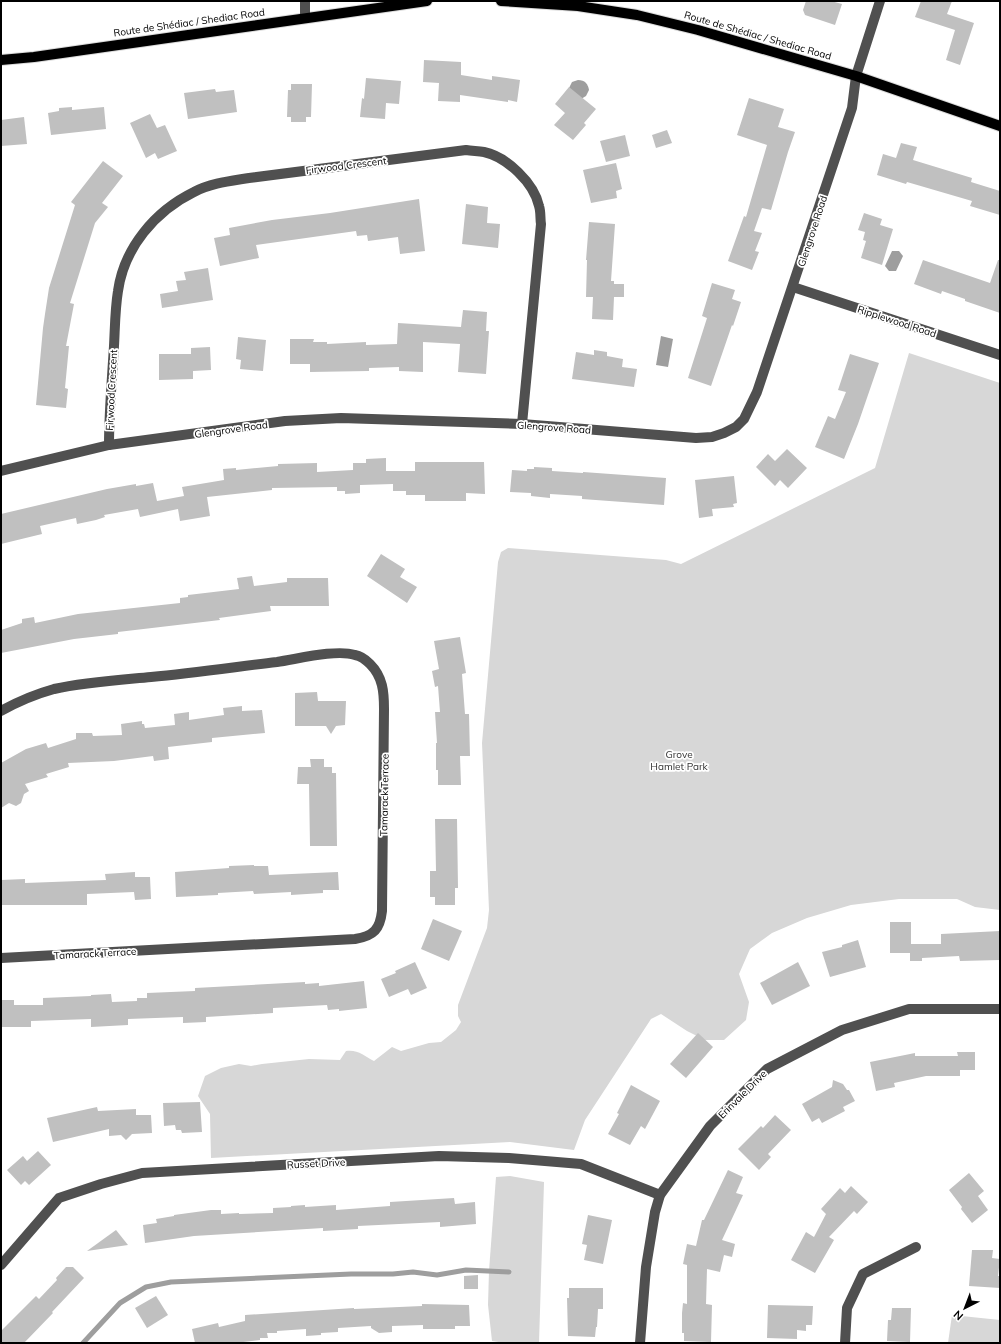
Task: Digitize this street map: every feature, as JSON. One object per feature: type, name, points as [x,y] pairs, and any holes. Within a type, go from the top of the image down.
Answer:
[{"type":"main road","name":"Route de Shédiac / Shediac Road","points":[[1,60],[34,57],[427,1]]},
{"type":"main road","name":"Route de Shédiac / Shediac Road","points":[[501,1],[578,6],[636,15],[698,30],[856,76],[1000,126]]},
{"type":"street","points":[[305,1],[305,18]]},
{"type":"street","name":"Glengrove Road","points":[[1,471],[109,445],[285,421],[341,418],[522,424],[696,438],[712,437],[736,427],[744,418],[758,392],[852,108],[856,76],[880,1]]},
{"type":"street","name":"Firwood Crescent","points":[[109,445],[118,290],[125,262],[138,239],[155,219],[173,204],[194,192],[217,184],[249,178],[466,150],[485,152],[505,161],[521,175],[534,191],[539,206],[541,224],[522,424]]},
{"type":"street","name":"Ripplewood Road","points":[[793,287],[1000,355]]},
{"type":"street","name":"Tamarack Terrace","points":[[1,710],[15,703],[54,690],[94,683],[280,662],[345,653],[356,655],[365,660],[374,668],[381,679],[384,690],[382,911],[381,922],[371,934],[364,938],[355,939],[1,958]]},
{"type":"street","name":"Erinvale Drive","points":[[640,1343],[646,1267],[654,1212],[660,1195],[710,1126],[767,1069],[842,1030],[909,1010],[1000,1009]]},
{"type":"street","name":"Russet Drive","points":[[1,1265],[59,1198],[101,1184],[142,1173],[439,1156],[509,1158],[581,1164],[660,1195]]},
{"type":"street","points":[[845,1343],[846,1308],[863,1274],[916,1247]]},
{"type":"green space","name":"Grove Hamlet Park","points":[[909,353],[1000,383],[1000,910],[975,907],[957,899],[899,899],[851,905],[807,918],[772,933],[750,949],[739,974],[749,1002],[746,1020],[724,1040],[705,1040],[687,1031],[661,1014],[651,1019],[585,1120],[574,1150],[510,1142],[211,1158],[210,1114],[198,1096],[205,1076],[221,1068],[239,1064],[251,1066],[309,1059],[340,1060],[346,1051],[357,1052],[374,1061],[392,1047],[401,1051],[429,1043],[441,1042],[456,1030],[461,1022],[458,1016],[458,1005],[487,928],[489,910],[482,743],[498,562],[501,552],[508,548],[666,560],[681,564],[875,468]]},
{"type":"green space","points":[[510,1176],[544,1182],[539,1343],[505,1343],[492,1341],[488,1305],[496,1177]]},
{"type":"green space","points":[[952,1315],[1000,1320],[1000,1343],[948,1343]]},
{"type":"shaded area","points":[[578,80],[586,83],[589,90],[586,96],[581,99],[569,88],[572,82]]},
{"type":"shaded area","points":[[892,251],[899,251],[903,256],[896,271],[889,271],[885,266]]},
{"type":"shaded area","points":[[661,336],[673,339],[668,367],[656,365]]},
{"type":"building","points":[[806,1],[831,1],[842,4],[835,25],[805,15],[803,10]]},
{"type":"building","points":[[921,1],[952,1],[947,14],[974,23],[960,65],[946,60],[955,30],[915,17]]},
{"type":"building","points":[[424,60],[461,62],[461,75],[492,80],[492,76],[520,80],[517,102],[460,95],[460,102],[438,101],[439,83],[423,82]]},
{"type":"building","points":[[366,78],[401,81],[399,104],[386,103],[385,119],[360,117],[362,98],[364,99]]},
{"type":"building","points":[[291,84],[312,84],[311,117],[306,117],[306,122],[291,122],[291,117],[287,117],[288,90],[291,90]]},
{"type":"building","points":[[569,87],[596,109],[584,123],[586,125],[573,140],[554,125],[565,113],[555,104]]},
{"type":"building","points":[[215,89],[216,92],[234,90],[237,112],[188,119],[184,93]]},
{"type":"building","points":[[749,98],[784,109],[778,127],[795,132],[771,210],[762,208],[754,231],[762,233],[755,251],[759,252],[752,270],[728,261],[744,216],[746,217],[767,145],[737,135]]},
{"type":"building","points":[[72,107],[72,110],[104,107],[106,129],[51,135],[48,113],[59,111],[59,108]]},
{"type":"building","points":[[150,114],[157,128],[165,125],[177,151],[158,159],[155,153],[146,158],[130,123]]},
{"type":"building","points":[[24,117],[27,144],[1,146],[1,120]]},
{"type":"building","points":[[667,130],[672,143],[656,148],[652,135]]},
{"type":"building","points":[[625,135],[630,156],[606,162],[600,141]]},
{"type":"building","points":[[901,143],[917,147],[913,160],[972,178],[971,182],[1000,191],[1000,215],[970,206],[972,201],[877,175],[883,154],[896,158]]},
{"type":"building","points":[[103,161],[123,176],[102,203],[108,207],[95,223],[70,303],[74,304],[66,346],[69,346],[65,388],[68,389],[66,408],[36,405],[43,328],[49,288],[75,205],[71,202]]},
{"type":"building","points":[[616,163],[622,189],[616,191],[617,198],[591,203],[583,170]]},
{"type":"building","points":[[419,199],[425,251],[400,254],[398,237],[368,241],[367,235],[357,236],[356,231],[256,245],[259,258],[220,266],[214,238],[230,235],[229,228],[272,220],[330,213]]},
{"type":"building","points":[[466,204],[488,207],[487,223],[500,224],[498,248],[462,244]]},
{"type":"building","points":[[864,213],[882,219],[880,225],[893,229],[882,265],[861,258],[866,241],[863,240],[865,232],[858,230]]},
{"type":"building","points":[[589,222],[615,224],[611,281],[614,281],[614,284],[624,284],[624,297],[614,297],[613,320],[592,319],[593,297],[586,297],[586,260]]},
{"type":"building","points":[[923,260],[990,283],[998,260],[1000,260],[1000,313],[942,291],[941,294],[914,284]]},
{"type":"building","points":[[208,268],[213,300],[162,308],[160,294],[178,291],[176,281],[186,280],[184,272]]},
{"type":"building","points":[[712,283],[735,290],[732,299],[741,302],[711,386],[688,378],[707,318],[702,316]]},
{"type":"building","points":[[463,310],[487,312],[486,331],[489,331],[486,374],[458,372],[460,344],[423,342],[423,372],[399,371],[399,367],[369,368],[369,371],[310,372],[310,364],[290,364],[290,339],[314,339],[313,342],[327,342],[327,344],[366,342],[366,345],[397,344],[398,323],[461,327]]},
{"type":"building","points":[[238,337],[266,340],[263,371],[240,369],[241,360],[236,359]]},
{"type":"building","points":[[210,347],[211,370],[193,371],[193,379],[159,380],[159,354],[191,354],[191,348]]},
{"type":"building","points":[[594,350],[607,352],[607,356],[623,359],[622,367],[637,369],[634,387],[572,379],[576,352],[594,355]]},
{"type":"building","points":[[850,354],[879,363],[844,459],[815,447],[828,416],[835,419],[846,392],[838,390]]},
{"type":"building","points":[[787,449],[807,468],[788,488],[780,480],[775,486],[756,467],[768,454],[775,461]]},
{"type":"building","points":[[386,458],[386,471],[415,471],[415,462],[484,462],[485,494],[466,493],[466,501],[425,501],[425,495],[406,495],[406,491],[393,491],[393,484],[360,485],[360,493],[345,494],[345,491],[337,491],[337,487],[272,488],[272,490],[207,497],[210,516],[180,521],[178,509],[140,517],[138,509],[104,515],[105,517],[77,524],[76,518],[40,526],[42,534],[1,544],[1,514],[107,489],[136,484],[136,486],[153,483],[157,501],[184,496],[182,487],[224,480],[223,469],[236,468],[236,470],[278,466],[278,464],[317,463],[317,472],[353,470],[353,463],[366,463],[366,459]]},
{"type":"building","points":[[534,467],[552,468],[552,471],[666,478],[664,505],[582,499],[582,496],[550,494],[550,498],[531,496],[531,493],[510,492],[512,470],[527,471],[527,469],[534,469]]},
{"type":"building","points":[[734,476],[737,503],[733,504],[734,507],[712,509],[713,516],[699,518],[695,480]]},
{"type":"building","points":[[381,554],[405,569],[400,577],[417,587],[407,603],[367,576]]},
{"type":"building","points":[[252,576],[254,586],[287,582],[287,578],[328,578],[329,606],[270,606],[271,611],[219,618],[220,620],[118,632],[118,634],[74,639],[1,653],[1,630],[22,623],[22,619],[34,617],[35,623],[78,614],[180,603],[180,598],[188,597],[188,595],[239,589],[237,578]]},
{"type":"building","points":[[460,637],[466,673],[462,674],[465,714],[469,714],[470,756],[460,756],[461,785],[438,785],[438,770],[436,770],[437,743],[435,712],[440,712],[438,686],[435,687],[432,671],[439,669],[434,641]]},
{"type":"building","points":[[317,692],[318,701],[346,701],[345,725],[336,726],[331,734],[326,726],[295,726],[295,693]]},
{"type":"building","points":[[242,706],[242,711],[262,710],[265,733],[212,738],[212,742],[168,747],[169,759],[154,761],[153,756],[114,761],[68,763],[69,767],[46,774],[48,777],[25,784],[29,791],[24,794],[21,803],[16,806],[9,803],[1,808],[1,763],[26,749],[46,743],[48,748],[76,739],[76,733],[92,733],[93,736],[122,735],[121,724],[142,721],[145,728],[175,725],[174,714],[189,712],[189,720],[224,715],[223,708]]},
{"type":"building","points":[[310,759],[324,759],[324,767],[332,767],[332,773],[336,773],[337,846],[310,846],[309,784],[297,784],[298,767],[311,767]]},
{"type":"building","points":[[435,819],[457,819],[458,888],[455,888],[455,905],[435,905],[435,897],[430,897],[430,871],[436,871]]},
{"type":"building","points":[[229,866],[268,866],[269,875],[338,872],[339,890],[323,890],[323,893],[291,895],[291,892],[254,894],[253,891],[218,893],[218,895],[176,897],[175,872],[229,868]]},
{"type":"building","points":[[135,872],[135,877],[150,877],[151,899],[135,900],[134,892],[87,894],[87,905],[1,905],[1,880],[25,879],[25,883],[106,880],[105,874]]},
{"type":"building","points":[[433,919],[462,931],[449,961],[421,949]]},
{"type":"building","points":[[890,922],[911,922],[911,944],[941,944],[941,934],[1000,931],[1000,960],[960,961],[959,956],[922,958],[922,961],[910,961],[910,953],[890,953]]},
{"type":"building","points":[[858,940],[866,967],[830,977],[822,952],[842,947],[842,945]]},
{"type":"building","points":[[415,962],[427,988],[411,995],[408,989],[389,997],[381,979],[396,973],[395,971]]},
{"type":"building","points":[[798,962],[810,986],[772,1005],[760,983]]},
{"type":"building","points":[[364,981],[367,1008],[339,1011],[339,1009],[328,1010],[327,1005],[273,1008],[273,1013],[206,1017],[206,1022],[183,1023],[183,1017],[128,1019],[128,1025],[91,1027],[91,1019],[31,1021],[31,1027],[1,1027],[1,1000],[14,1000],[14,1005],[43,1005],[43,998],[111,994],[112,1002],[137,1001],[137,998],[147,998],[147,993],[195,991],[195,988],[305,982],[305,984],[319,983],[319,986]]},
{"type":"building","points":[[698,1033],[713,1047],[686,1078],[670,1064]]},
{"type":"building","points":[[957,1052],[975,1052],[975,1070],[960,1070],[960,1076],[926,1076],[894,1083],[895,1087],[876,1091],[870,1062],[915,1053],[915,1056],[958,1056]]},
{"type":"building","points":[[833,1080],[843,1084],[847,1090],[849,1090],[855,1101],[843,1107],[845,1111],[822,1123],[819,1118],[812,1122],[802,1104],[832,1087]]},
{"type":"building","points":[[631,1085],[660,1101],[645,1129],[641,1126],[630,1145],[608,1134],[619,1114],[617,1113]]},
{"type":"building","points":[[200,1102],[202,1132],[182,1133],[181,1130],[176,1130],[175,1125],[164,1126],[163,1103]]},
{"type":"building","points":[[97,1107],[98,1111],[136,1109],[136,1115],[151,1115],[152,1133],[132,1134],[126,1140],[121,1135],[109,1136],[109,1129],[53,1142],[47,1118]]},
{"type":"building","points":[[775,1115],[791,1130],[768,1154],[771,1157],[759,1170],[738,1149],[761,1126],[763,1128]]},
{"type":"building","points":[[38,1151],[51,1165],[29,1185],[25,1181],[21,1185],[7,1170],[23,1156],[27,1161]]},
{"type":"building","points":[[728,1170],[743,1177],[736,1193],[743,1195],[722,1240],[735,1244],[732,1257],[724,1255],[720,1272],[707,1269],[706,1304],[712,1305],[711,1342],[684,1341],[684,1333],[682,1333],[682,1313],[683,1303],[687,1304],[687,1265],[683,1264],[687,1244],[696,1246],[702,1220],[704,1220]]},
{"type":"building","points":[[969,1173],[984,1191],[978,1196],[988,1210],[972,1223],[949,1190]]},
{"type":"building","points":[[851,1186],[868,1202],[857,1214],[854,1211],[829,1237],[834,1240],[815,1273],[791,1260],[806,1232],[814,1237],[826,1214],[821,1209],[840,1188],[845,1193]]},
{"type":"building","points":[[454,1198],[455,1204],[475,1202],[476,1224],[440,1227],[440,1222],[358,1226],[358,1229],[323,1231],[323,1228],[194,1236],[145,1243],[143,1225],[157,1223],[156,1219],[174,1215],[211,1210],[221,1210],[221,1214],[273,1213],[273,1208],[305,1205],[305,1207],[336,1205],[336,1210],[390,1206],[390,1202]]},
{"type":"building","points":[[588,1215],[612,1220],[603,1264],[584,1260],[587,1245],[582,1244]]},
{"type":"building","points":[[116,1230],[128,1245],[87,1251]]},
{"type":"building","points":[[972,1250],[993,1250],[992,1258],[1000,1259],[998,1276],[1000,1276],[1000,1288],[969,1286]]},
{"type":"building","points":[[66,1267],[73,1267],[84,1278],[24,1343],[1,1343],[1,1331],[36,1296],[39,1299],[57,1280],[56,1278]]},
{"type":"building","points":[[478,1275],[478,1289],[464,1289],[464,1276]]},
{"type":"building","points":[[569,1288],[603,1288],[603,1309],[598,1309],[595,1337],[568,1336],[567,1298],[569,1298]]},
{"type":"building","points":[[156,1296],[168,1315],[147,1328],[135,1308]]},
{"type":"building","points":[[422,1304],[469,1305],[470,1326],[455,1326],[455,1329],[423,1329],[423,1325],[392,1326],[392,1332],[379,1333],[371,1328],[371,1326],[338,1328],[338,1332],[306,1336],[306,1329],[277,1331],[277,1333],[267,1333],[268,1338],[235,1343],[195,1343],[192,1329],[218,1323],[219,1327],[245,1321],[245,1315],[354,1308],[422,1306]]},
{"type":"building","points":[[768,1305],[813,1306],[812,1325],[806,1325],[806,1331],[797,1330],[797,1339],[767,1338]]},
{"type":"building","points":[[892,1308],[911,1308],[910,1342],[887,1341],[888,1320],[891,1320]]},
{"type":"waterway","points":[[83,1343],[120,1303],[146,1287],[171,1282],[413,1272],[437,1275],[466,1270],[509,1272]]}]
